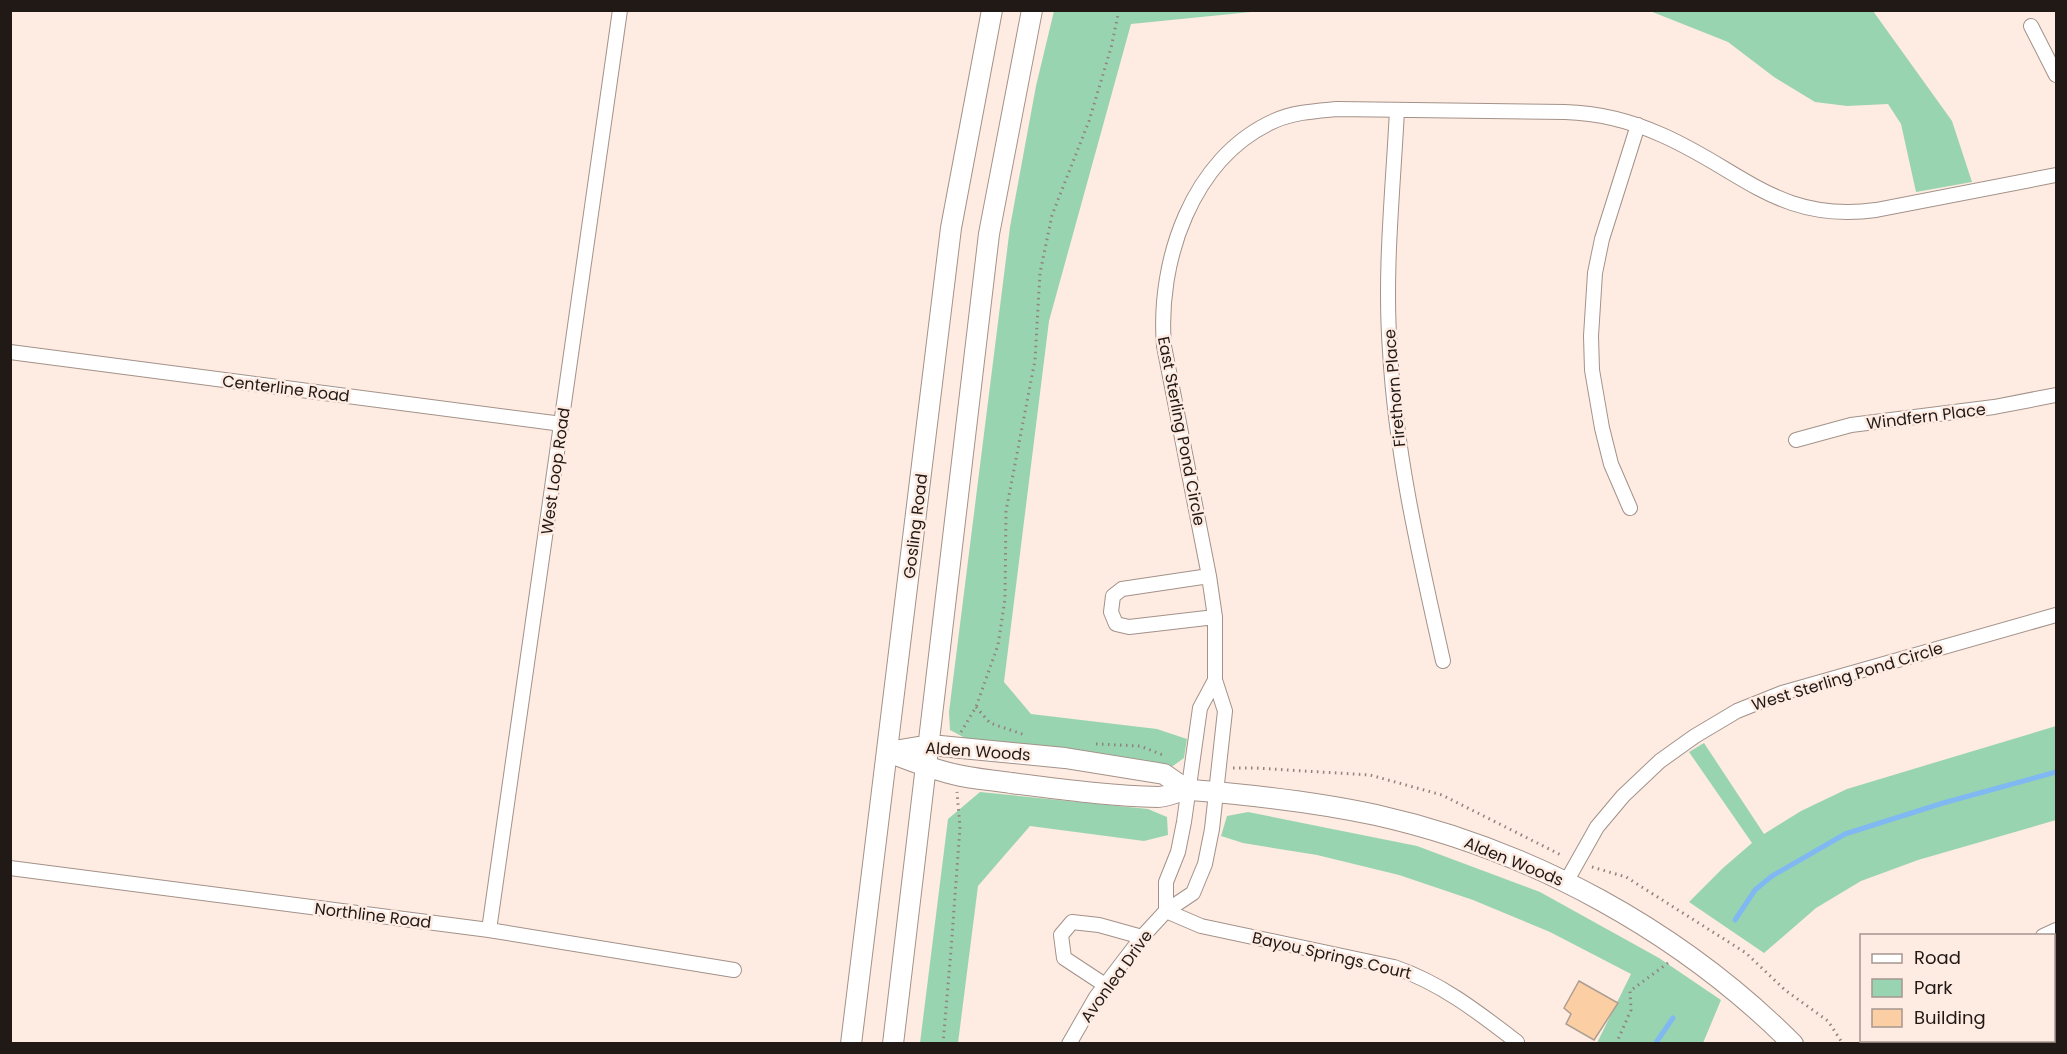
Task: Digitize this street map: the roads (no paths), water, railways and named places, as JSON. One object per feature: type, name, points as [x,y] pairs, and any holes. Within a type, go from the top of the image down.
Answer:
[{"type":"main road","name":"Gosling Road","points":[[851,1044],[951,228],[992,10]]},
{"type":"main road","points":[[893,1044],[989,234],[1032,10]]},
{"type":"main road","name":"Alden Woods","points":[[888,752],[930,745],[1065,758],[1164,774],[1188,790]]},
{"type":"main road","name":"Alden Woods","points":[[888,752],[955,775],[1060,789],[1161,797],[1188,790],[1310,804],[1375,815],[1466,841],[1566,882],[1602,900],[1682,953],[1761,1012],[1792,1044]]},
{"type":"street","name":"West Loop Road","points":[[489,930],[620,10]]},
{"type":"street","points":[[2031,26],[2056,75]]},
{"type":"street","name":"East Sterling Pond Circle","points":[[1216,793],[1225,711],[1215,680],[1215,617],[1164,346],[1163,308],[1166,282],[1182,225],[1204,182],[1220,162],[1250,134],[1275,120],[1314,111],[1337,109],[1586,113],[1612,117],[1638,125]]},
{"type":"street","name":"Firethorn Place","points":[[1397,110],[1388,284],[1389,352],[1398,445],[1414,534],[1443,661]]},
{"type":"street","points":[[1630,508],[1611,464],[1602,428],[1593,370],[1591,336],[1595,273],[1602,238],[1638,125],[1691,150],[1767,194],[1789,204],[1834,213],[1876,210],[2056,175]]},
{"type":"street","name":"Centerline Road","points":[[10,351],[561,424]]},
{"type":"street","name":"Windfern Place","points":[[1796,440],[1851,425],[1994,407],[2056,394]]},
{"type":"street","points":[[1209,576],[1122,590],[1113,596],[1111,612],[1116,624],[1129,627],[1215,617]]},
{"type":"street","name":"West Sterling Pond Circle","points":[[1566,882],[1597,827],[1623,796],[1669,755],[1695,736],[1737,711],[1782,693],[2056,615]]},
{"type":"street","name":"East Sterling Pond Circle","points":[[1188,790],[1200,708],[1215,680]]},
{"type":"street","points":[[1166,911],[1167,882],[1178,852],[1188,790]]},
{"type":"street","name":"Avonlea Drive","points":[[1069,1044],[1105,985],[1142,937],[1166,911],[1192,893],[1205,864],[1216,793]]},
{"type":"street","name":"Northline Road","points":[[10,868],[489,930],[734,970]]},
{"type":"street","name":"Bayou Springs Court","points":[[1166,911],[1201,926],[1394,967],[1416,974],[1462,1000],[1517,1042]]},
{"type":"street","points":[[1105,985],[1064,958],[1061,936],[1072,922],[1099,925],[1142,937]]},
{"type":"waterway","points":[[1735,920],[1755,890],[1772,876],[1845,834],[1943,803],[2056,772]]},
{"type":"waterway","points":[[1655,1044],[1673,1018]]}]
